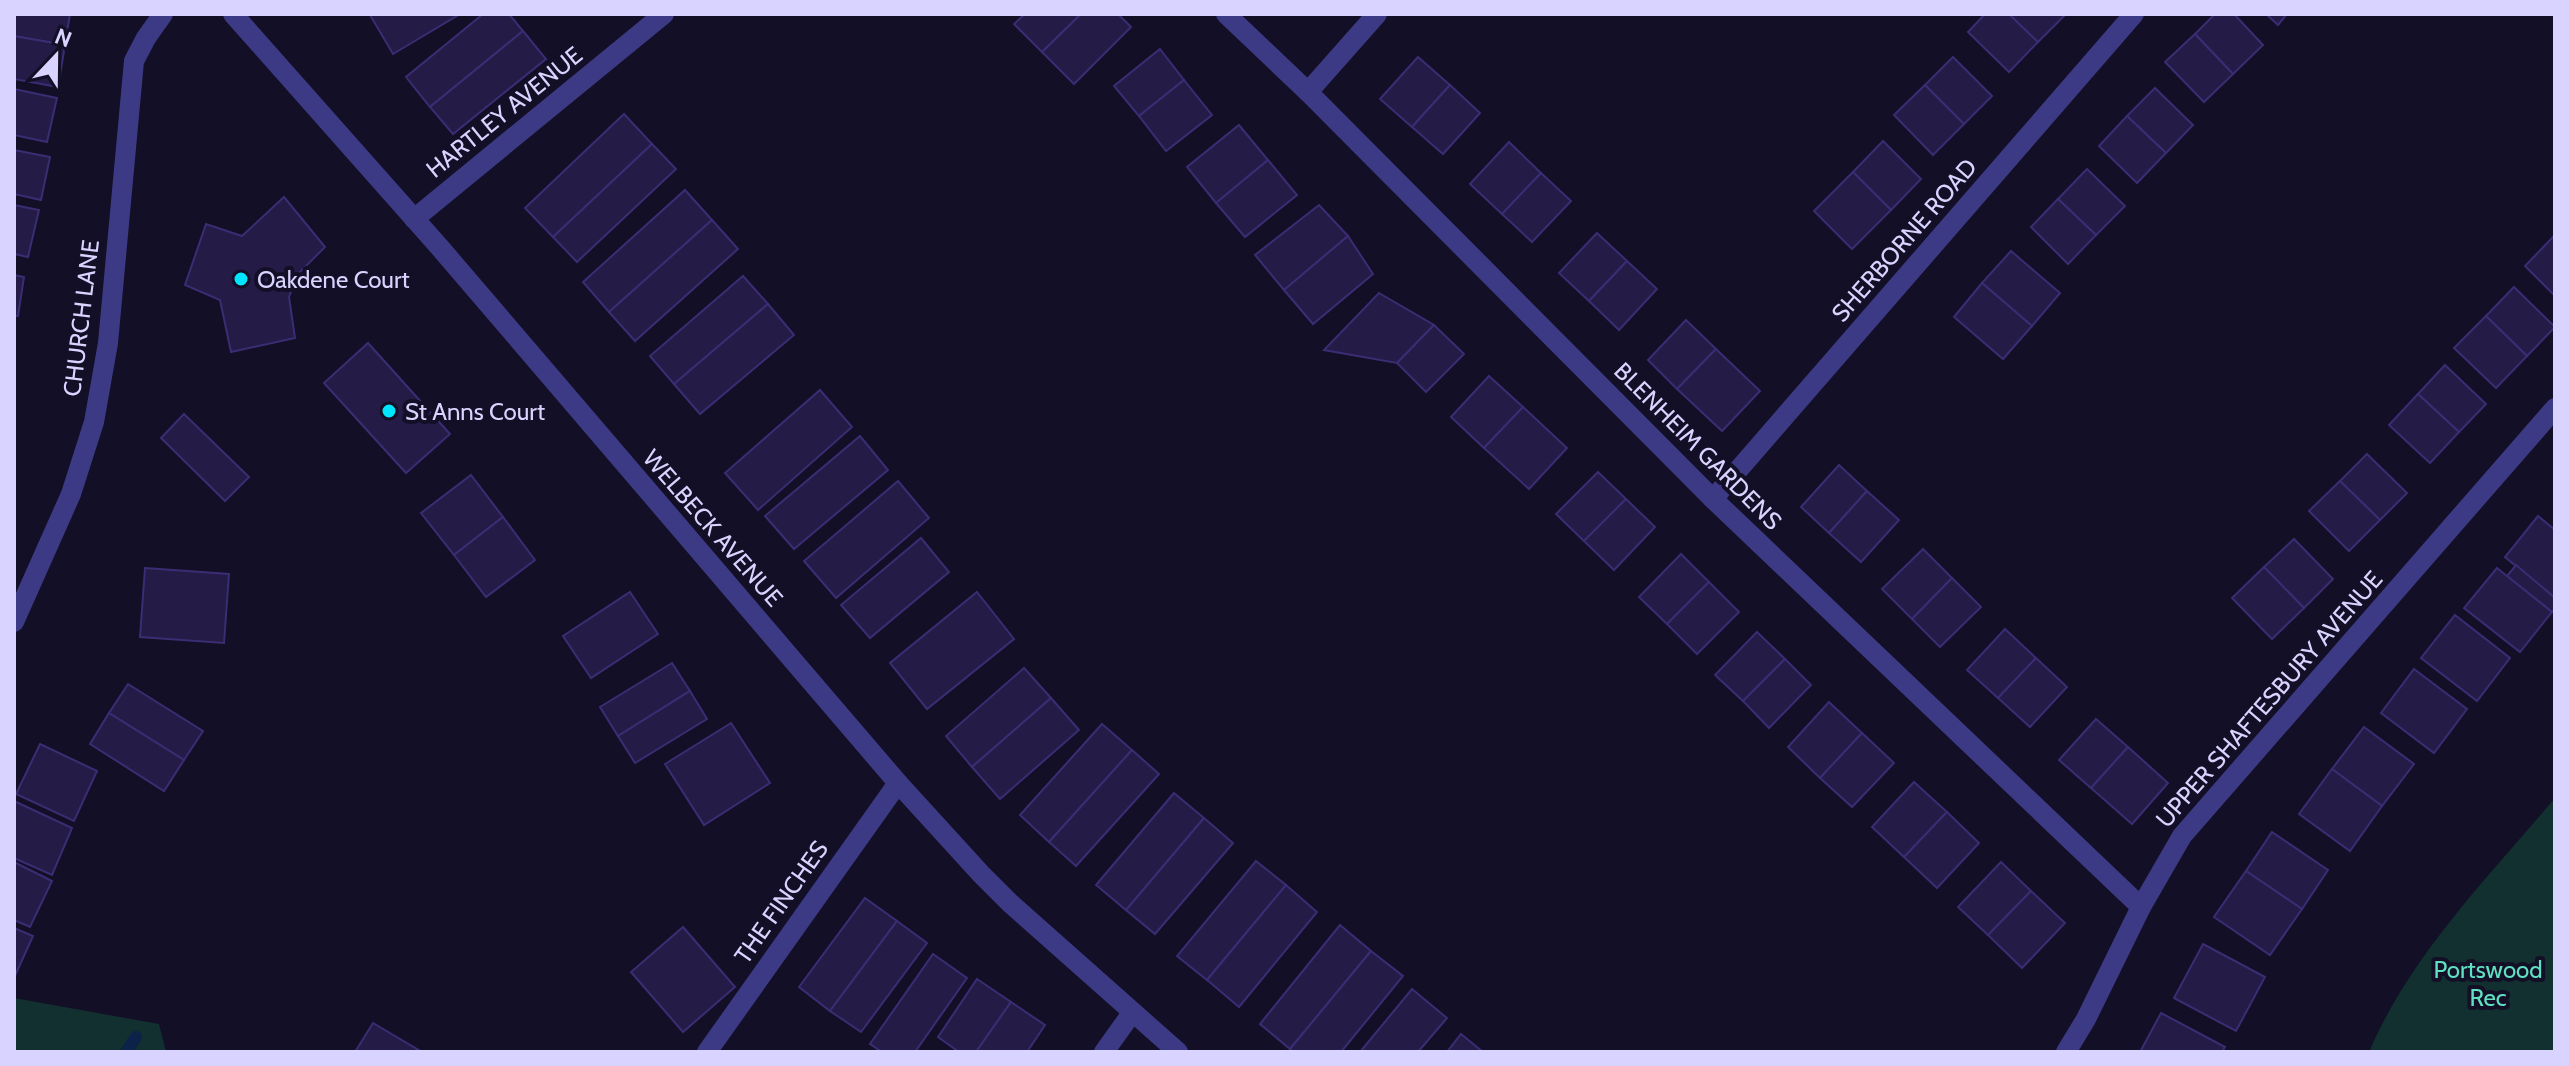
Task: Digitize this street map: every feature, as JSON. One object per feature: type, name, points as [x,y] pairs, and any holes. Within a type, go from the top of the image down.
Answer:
[{"type":"street","name":"CHURCH LANE","points":[[14,622],[71,494],[94,422],[108,343],[134,61],[163,14]]},
{"type":"street","name":"WELBECK AVENUE","points":[[233,14],[414,219],[898,783],[1010,903],[1178,1052]]},
{"type":"street","name":"HARTLEY AVENUE","points":[[414,219],[664,14]]},
{"type":"street","name":"BLENHEIM GARDENS","points":[[1226,14],[1308,92],[1713,499],[2141,907]]},
{"type":"street","points":[[1308,92],[1377,14]]},
{"type":"street","name":"SHERBORNE ROAD","points":[[1713,499],[2134,14]]},
{"type":"street","name":"UPPER SHAFTESBURY AVENUE","points":[[2066,1052],[2086,1019],[2141,907],[2182,836],[2555,408]]},
{"type":"street","name":"THE FINCHES","points":[[707,1052],[898,783]]},
{"type":"street","points":[[1104,1052],[1132,1013]]},
{"type":"green space","name":"Portswood Rec","points":[[2555,798],[2555,1052],[2369,1052],[2386,1017],[2428,950]]},
{"type":"green space","points":[[14,998],[159,1024],[166,1052],[14,1052]]},
{"type":"building","points":[[15,14],[70,14],[65,45],[14,36]]},
{"type":"building","points":[[372,14],[460,14],[393,54]]},
{"type":"building","points":[[483,14],[509,14],[523,31],[430,107],[406,77]]},
{"type":"building","points":[[1025,14],[1081,14],[1042,52],[1014,24]]},
{"type":"building","points":[[1081,14],[1118,14],[1131,27],[1074,84],[1042,52]]},
{"type":"building","points":[[1985,14],[2009,14],[2038,42],[2009,72],[1968,32]]},
{"type":"building","points":[[2009,14],[2066,14],[2038,42]]},
{"type":"building","points":[[2215,14],[2234,14],[2263,45],[2233,74],[2195,34]]},
{"type":"building","points":[[2266,14],[2287,14],[2278,25]]},
{"type":"building","points":[[523,31],[546,59],[453,134],[430,107]]},
{"type":"building","points":[[2195,34],[2233,74],[2204,102],[2165,62]]},
{"type":"building","points":[[14,36],[65,45],[58,87],[14,79]]},
{"type":"building","points":[[1160,49],[1184,80],[1139,116],[1114,86]]},
{"type":"building","points":[[1418,57],[1450,85],[1412,127],[1380,99]]},
{"type":"building","points":[[1953,57],[1992,96],[1964,124],[1925,85]]},
{"type":"building","points":[[1184,80],[1212,115],[1166,151],[1139,116]]},
{"type":"building","points":[[1450,85],[1480,113],[1443,154],[1412,127]]},
{"type":"building","points":[[1925,85],[1964,124],[1933,155],[1894,115]]},
{"type":"building","points":[[2155,88],[2193,125],[2166,153],[2127,116]]},
{"type":"building","points":[[14,89],[57,98],[47,142],[14,135]]},
{"type":"building","points":[[624,114],[652,144],[553,237],[525,208]]},
{"type":"building","points":[[2127,116],[2166,153],[2137,183],[2099,146]]},
{"type":"building","points":[[1239,125],[1268,160],[1216,203],[1187,167]]},
{"type":"building","points":[[1883,141],[1921,179],[1891,210],[1853,172]]},
{"type":"building","points":[[1509,142],[1541,173],[1502,214],[1470,184]]},
{"type":"building","points":[[652,144],[676,169],[577,262],[553,237]]},
{"type":"building","points":[[14,150],[50,157],[41,200],[14,194]]},
{"type":"building","points":[[1268,160],[1297,195],[1245,237],[1216,203]]},
{"type":"building","points":[[2087,169],[2125,206],[2096,235],[2058,199]]},
{"type":"building","points":[[1853,172],[1891,210],[1852,249],[1814,211]]},
{"type":"building","points":[[1541,173],[1571,201],[1532,242],[1502,214]]},
{"type":"building","points":[[685,190],[712,220],[609,312],[583,282]]},
{"type":"building","name":"Oakdene Court","points":[[284,197],[325,247],[298,274],[289,297],[295,338],[231,352],[220,300],[185,285],[206,224],[242,236]]},
{"type":"building","points":[[2058,199],[2096,235],[2068,264],[2031,227]]},
{"type":"building","points":[[14,205],[39,210],[28,257],[14,254]]},
{"type":"building","points":[[1319,205],[1348,236],[1284,290],[1255,255]]},
{"type":"building","points":[[712,220],[738,249],[635,341],[609,312]]},
{"type":"building","points":[[1597,233],[1627,261],[1589,301],[1559,273]]},
{"type":"building","points":[[1348,236],[1373,274],[1313,324],[1284,290]]},
{"type":"building","points":[[2553,237],[2555,239],[2555,296],[2525,266]]},
{"type":"building","points":[[2011,251],[2060,293],[2032,326],[1982,283]]},
{"type":"building","points":[[1627,261],[1657,289],[1619,330],[1589,301]]},
{"type":"building","points":[[14,275],[24,277],[18,316],[14,316]]},
{"type":"building","points":[[743,276],[768,304],[674,384],[650,356]]},
{"type":"building","points":[[1982,283],[2032,326],[2003,359],[1954,317]]},
{"type":"building","points":[[2514,287],[2555,327],[2527,356],[2486,316]]},
{"type":"building","points":[[1379,293],[1434,325],[1397,363],[1324,350]]},
{"type":"building","points":[[768,304],[794,335],[700,414],[674,384]]},
{"type":"building","points":[[2486,316],[2527,356],[2496,388],[2454,348]]},
{"type":"building","points":[[1686,320],[1716,349],[1677,389],[1648,360]]},
{"type":"building","points":[[1434,325],[1464,354],[1426,392],[1397,363]]},
{"type":"building","name":"St Anns Court","points":[[368,343],[450,434],[406,473],[324,383]]},
{"type":"building","points":[[1716,349],[1760,391],[1722,431],[1677,389]]},
{"type":"building","points":[[2445,365],[2486,404],[2459,432],[2418,394]]},
{"type":"building","points":[[1489,376],[1523,407],[1484,448],[1451,417]]},
{"type":"building","points":[[820,390],[852,427],[758,510],[725,473]]},
{"type":"building","points":[[2418,394],[2459,432],[2430,463],[2389,425]]},
{"type":"building","points":[[1523,407],[1567,448],[1529,489],[1484,448]]},
{"type":"building","points":[[184,414],[249,477],[225,501],[161,438]]},
{"type":"building","points":[[860,436],[888,470],[794,549],[765,516]]},
{"type":"building","points":[[2367,454],[2407,493],[2380,520],[2340,481]]},
{"type":"building","points":[[1839,465],[1867,491],[1829,533],[1801,507]]},
{"type":"building","points":[[1598,472],[1626,499],[1584,541],[1556,514]]},
{"type":"building","points":[[471,475],[503,517],[454,555],[421,513]]},
{"type":"building","points":[[898,481],[929,518],[836,598],[804,561]]},
{"type":"building","points":[[2340,481],[2380,520],[2349,551],[2309,511]]},
{"type":"building","points":[[1867,491],[1899,520],[1861,562],[1829,533]]},
{"type":"building","points":[[1626,499],[1655,527],[1614,570],[1584,541]]},
{"type":"building","points":[[2538,516],[2555,530],[2555,598],[2505,557]]},
{"type":"building","points":[[503,517],[535,560],[486,597],[454,555]]},
{"type":"building","points":[[921,538],[949,572],[870,638],[841,605]]},
{"type":"building","points":[[2294,539],[2333,579],[2304,608],[2264,567]]},
{"type":"building","points":[[1923,549],[1952,578],[1912,619],[1882,589]]},
{"type":"building","points":[[1681,554],[1709,582],[1667,624],[1639,597]]},
{"type":"building","points":[[2516,565],[2555,598],[2552,612],[2507,576]]},
{"type":"building","points":[[2264,567],[2304,608],[2272,639],[2232,598]]},
{"type":"building","points":[[145,568],[229,574],[224,643],[140,637]]},
{"type":"building","points":[[2497,568],[2552,612],[2520,652],[2464,608]]},
{"type":"building","points":[[1952,578],[1981,607],[1940,647],[1912,619]]},
{"type":"building","points":[[1709,582],[1739,612],[1697,654],[1667,624]]},
{"type":"building","points":[[630,592],[658,634],[591,678],[563,636]]},
{"type":"building","points":[[977,592],[1014,639],[927,709],[890,663]]},
{"type":"building","points":[[2455,615],[2510,658],[2477,701],[2421,658]]},
{"type":"building","points":[[2005,629],[2036,658],[1998,698],[1967,670]]},
{"type":"building","points":[[1757,632],[1785,659],[1743,701],[1715,675]]},
{"type":"building","points":[[2036,658],[2067,687],[2030,727],[1998,698]]},
{"type":"building","points":[[1785,659],[1811,685],[1769,728],[1743,701]]},
{"type":"building","points":[[672,663],[690,691],[618,736],[600,707]]},
{"type":"building","points":[[1024,668],[1051,698],[972,767],[946,736]]},
{"type":"building","points":[[2414,669],[2467,709],[2434,753],[2381,713]]},
{"type":"building","points":[[128,684],[203,731],[184,760],[109,713]]},
{"type":"building","points":[[690,691],[707,719],[635,763],[618,736]]},
{"type":"building","points":[[1051,698],[1079,730],[1000,799],[972,767]]},
{"type":"building","points":[[1829,702],[1862,733],[1820,778],[1788,747]]},
{"type":"building","points":[[109,713],[184,760],[164,791],[90,744]]},
{"type":"building","points":[[2096,719],[2128,747],[2091,788],[2059,760]]},
{"type":"building","points":[[731,723],[770,783],[704,825],[665,764]]},
{"type":"building","points":[[1102,724],[1132,750],[1049,842],[1020,815]]},
{"type":"building","points":[[2364,727],[2414,764],[2382,806],[2332,769]]},
{"type":"building","points":[[1862,733],[1894,763],[1852,807],[1820,778]]},
{"type":"building","points":[[40,744],[97,771],[74,821],[16,794]]},
{"type":"building","points":[[2128,747],[2168,783],[2132,824],[2091,788]]},
{"type":"building","points":[[1132,750],[1159,774],[1076,866],[1049,842]]},
{"type":"building","points":[[2332,769],[2382,806],[2350,851],[2299,814]]},
{"type":"building","points":[[1914,782],[1947,812],[1904,857],[1872,827]]},
{"type":"building","points":[[1174,793],[1204,818],[1126,910],[1096,885]]},
{"type":"building","points":[[14,801],[72,828],[52,875],[14,858]]},
{"type":"building","points":[[1947,812],[1979,843],[1937,888],[1904,857]]},
{"type":"building","points":[[1204,818],[1233,843],[1155,934],[1126,910]]},
{"type":"building","points":[[2272,832],[2328,870],[2302,909],[2246,871]]},
{"type":"building","points":[[1256,861],[1286,885],[1207,980],[1177,956]]},
{"type":"building","points":[[14,862],[52,881],[30,927],[14,920]]},
{"type":"building","points":[[2001,862],[2031,891],[1988,935],[1958,907]]},
{"type":"building","points":[[2246,871],[2302,909],[2270,955],[2214,917]]},
{"type":"building","points":[[1286,885],[1317,912],[1239,1007],[1207,980]]},
{"type":"building","points":[[2031,891],[2065,923],[2022,968],[1988,935]]},
{"type":"building","points":[[865,898],[897,921],[830,1011],[799,987]]},
{"type":"building","points":[[897,921],[927,943],[861,1032],[830,1011]]},
{"type":"building","points":[[1340,925],[1371,951],[1290,1049],[1260,1024]]},
{"type":"building","points":[[683,927],[735,987],[683,1032],[631,972]]},
{"type":"building","points":[[14,928],[33,936],[14,978]]},
{"type":"building","points":[[2203,944],[2265,977],[2236,1031],[2174,998]]},
{"type":"building","points":[[1371,951],[1403,976],[1341,1052],[1294,1052],[1290,1049]]},
{"type":"building","points":[[933,954],[967,978],[915,1052],[882,1052],[870,1044]]},
{"type":"building","points":[[977,979],[1011,1002],[976,1052],[959,1052],[938,1037]]},
{"type":"building","points":[[1412,989],[1447,1018],[1418,1052],[1360,1052]]},
{"type":"building","points":[[1011,1002],[1045,1025],[1027,1052],[976,1052]]},
{"type":"building","points":[[2161,1013],[2225,1047],[2222,1052],[2140,1052]]},
{"type":"building","points":[[373,1023],[422,1052],[355,1052]]},
{"type":"building","points":[[1461,1034],[1483,1052],[1447,1052]]},
{"type":"waterway","points":[[126,1052],[136,1037]]},
{"type":"place","name":"Oakdene Court","points":[[241,279]]},
{"type":"place","name":"St Anns Court","points":[[389,411]]}]
